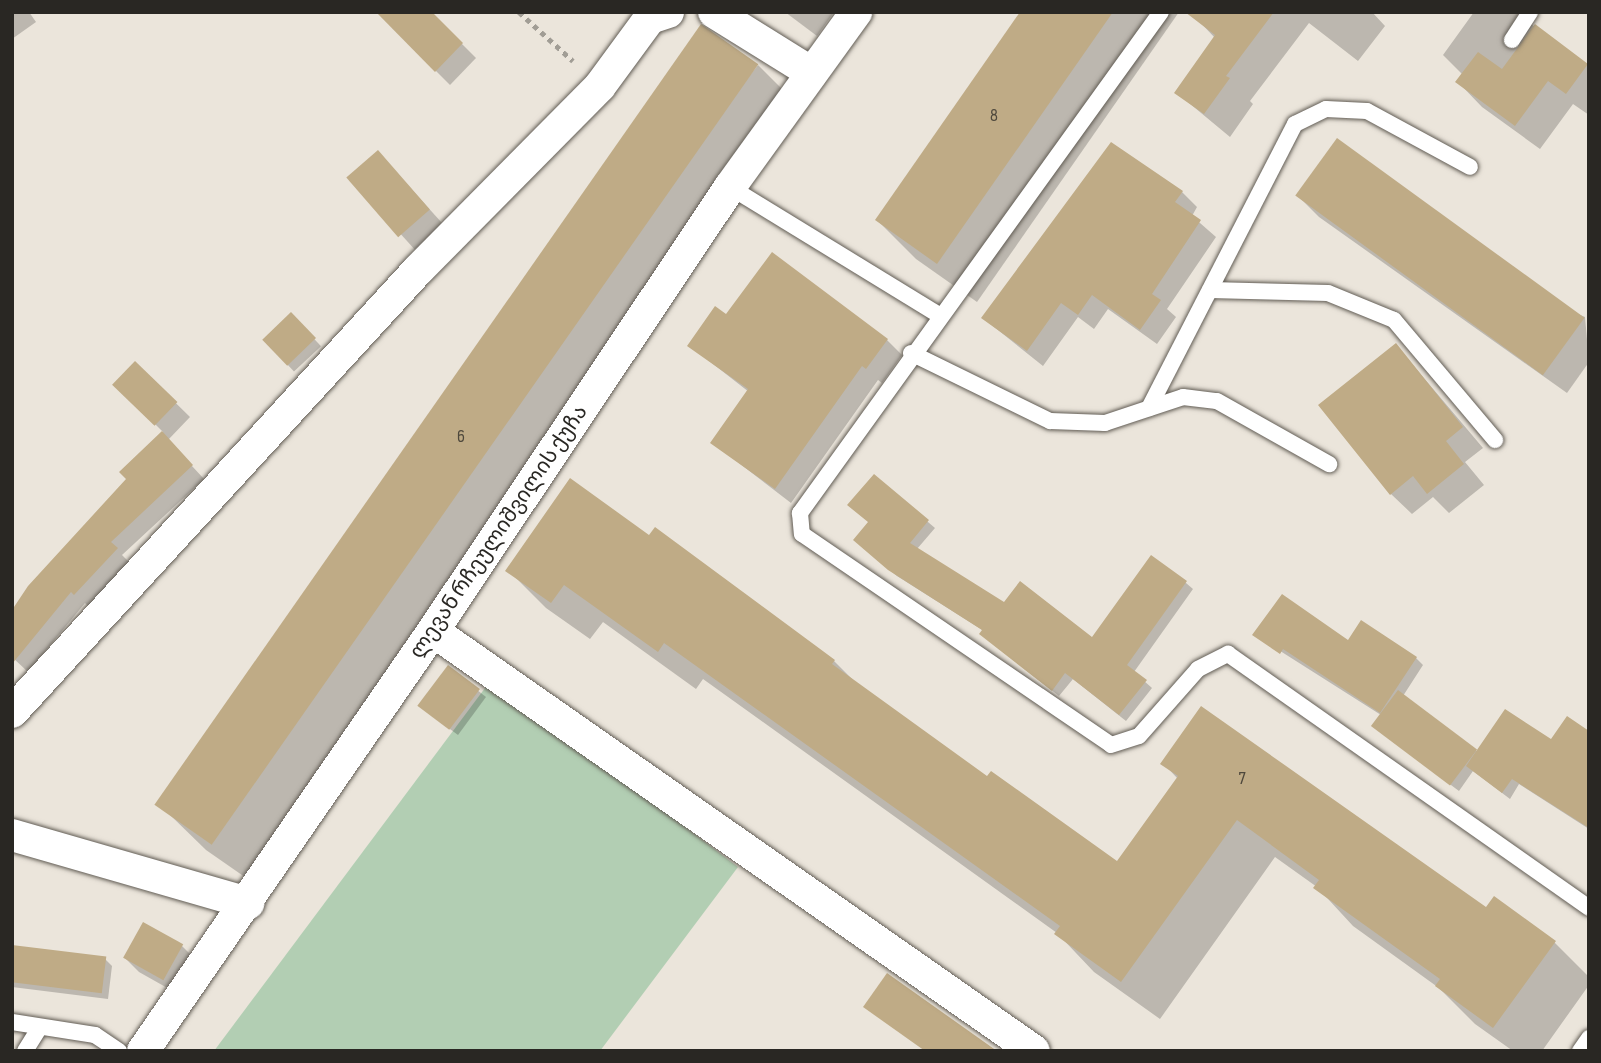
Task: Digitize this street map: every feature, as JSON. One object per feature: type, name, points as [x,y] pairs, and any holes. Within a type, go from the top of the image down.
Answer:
[{"type":"street","points":[[12,712],[419,268],[600,86],[650,18],[668,12]]},
{"type":"street","points":[[713,12],[812,73]]},
{"type":"street","name":"ლევან რჩეულიშვილის ქუჩა","points":[[142,1051],[248,903],[730,187],[856,12]]},
{"type":"street","points":[[433,631],[1034,1051]]},
{"type":"street","points":[[12,835],[248,903]]},
{"type":"lane","points":[[1161,12],[911,353],[800,513],[802,534],[1111,745],[1139,736],[1198,669],[1228,654],[1589,908]]},
{"type":"lane","points":[[1512,40],[1531,12]]},
{"type":"lane","points":[[1149,408],[1295,124],[1326,109],[1367,111],[1470,167]]},
{"type":"lane","points":[[730,187],[939,315]]},
{"type":"lane","points":[[1210,290],[1328,293],[1394,320],[1495,440]]},
{"type":"lane","points":[[911,353],[1050,421],[1105,423],[1183,397],[1217,401],[1329,464]]},
{"type":"lane","points":[[12,1022],[95,1035],[119,1051]]},
{"type":"lane","points":[[25,1051],[40,1027]]},
{"type":"lane","points":[[1580,1051],[1589,1038]]},
{"type":"path","points":[[519,12],[600,86]]},
{"type":"green space","points":[[491,680],[738,867],[600,1051],[214,1051]]},
{"type":"building","points":[[376,12],[432,12],[463,43],[435,72]]},
{"type":"building","points":[[1020,12],[1113,12],[937,264],[875,220]]},
{"type":"building","points":[[1185,12],[1274,12],[1226,76],[1230,78],[1204,114],[1174,93],[1215,35]]},
{"type":"building","points":[[701,24],[758,64],[212,845],[154,805]]},
{"type":"building","points":[[1535,24],[1588,64],[1566,94],[1548,81],[1515,126],[1455,82],[1478,52],[1502,69]]},
{"type":"building","points":[[1337,138],[1585,318],[1543,375],[1295,195]]},
{"type":"building","points":[[1111,142],[1183,191],[1175,202],[1201,220],[1152,294],[1161,300],[1140,330],[1092,295],[1078,315],[1061,303],[1027,351],[981,318]]},
{"type":"building","points":[[378,150],[430,210],[398,237],[346,178]]},
{"type":"building","points":[[772,252],[888,339],[866,369],[862,366],[775,489],[710,443],[748,389],[687,346],[715,306],[726,314]]},
{"type":"building","points":[[291,312],[316,338],[287,366],[262,340]]},
{"type":"building","points":[[1396,343],[1463,427],[1446,441],[1464,464],[1427,494],[1413,476],[1390,495],[1318,405]]},
{"type":"building","points":[[135,361],[177,402],[155,426],[112,385]]},
{"type":"building","points":[[162,431],[193,465],[111,542],[118,548],[74,595],[71,592],[12,664],[12,610],[28,586],[126,479],[119,472]]},
{"type":"building","points":[[874,474],[929,520],[910,543],[1004,602],[1020,581],[1092,637],[1151,555],[1187,581],[1127,665],[1147,680],[1119,715],[1065,673],[1052,691],[979,634],[982,630],[888,570],[853,540],[868,522],[847,505]]},
{"type":"building","points":[[570,478],[649,535],[655,527],[835,660],[832,664],[987,776],[991,771],[1117,861],[1178,776],[1160,764],[1201,706],[1486,907],[1494,896],[1556,941],[1493,1028],[1435,986],[1440,979],[1313,888],[1319,880],[1237,820],[1121,982],[1054,934],[1060,926],[664,643],[658,652],[564,585],[551,603],[505,571]]},
{"type":"building","points":[[1282,594],[1348,640],[1361,620],[1417,657],[1380,713],[1283,649],[1280,654],[1252,635]]},
{"type":"building","points":[[448,665],[480,689],[449,730],[417,706]]},
{"type":"building","points":[[1398,690],[1477,750],[1450,786],[1371,726]]},
{"type":"building","points":[[1505,709],[1551,739],[1567,716],[1589,731],[1589,828],[1512,779],[1502,793],[1466,766]]},
{"type":"building","points":[[143,922],[183,944],[163,980],[123,958]]},
{"type":"building","points":[[12,945],[106,957],[102,993],[12,982]]},
{"type":"building","points":[[887,973],[997,1051],[925,1051],[863,1007]]}]
